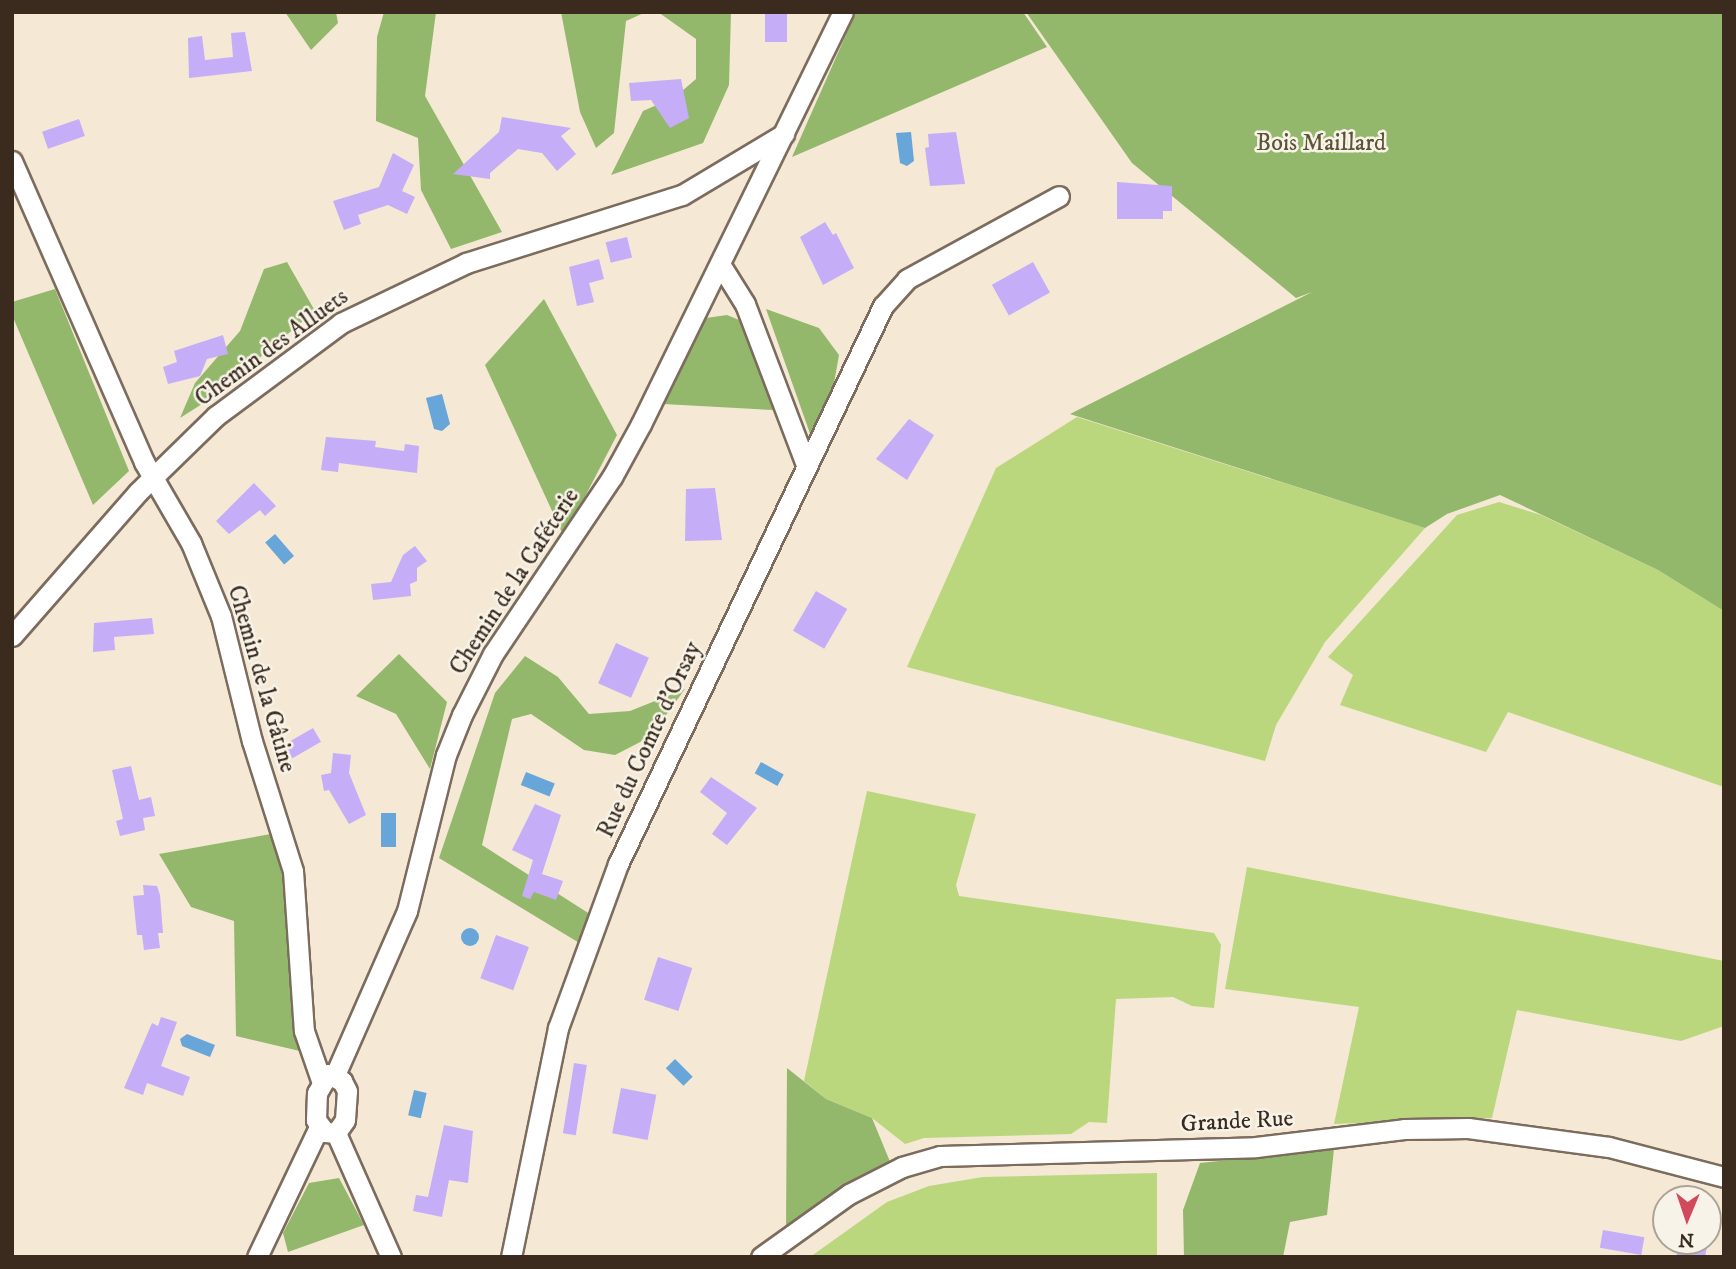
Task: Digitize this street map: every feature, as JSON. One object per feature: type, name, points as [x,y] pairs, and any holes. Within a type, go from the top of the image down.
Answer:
[{"type":"street","name":"Chemin de la Caféterie","points":[[328,1077],[407,911],[443,765],[462,715],[493,654],[612,477],[843,12]]},
{"type":"street","name":"Chemin des Alluets","points":[[12,636],[153,479],[216,416],[341,323],[466,262],[682,195],[784,134]]},
{"type":"street","name":"Chemin de la Gâtine","points":[[12,161],[59,276],[153,479],[191,543],[221,616],[252,741],[293,871],[304,1031],[328,1077],[347,1091],[345,1120],[328,1130],[257,1257]]},
{"type":"street","name":"Rue du Comte d'Orsay","points":[[511,1257],[558,1028],[618,864],[806,465],[891,292],[907,279],[1059,196]]},
{"type":"street","points":[[720,264],[745,304],[806,465]]},
{"type":"street","points":[[328,1077],[316,1109],[391,1257]]},
{"type":"street","name":"Grande Rue","points":[[766,1252],[849,1194],[902,1167],[940,1156],[1256,1147],[1404,1129],[1468,1128],[1609,1147],[1724,1177]]},
{"type":"green space","points":[[285,12],[336,12],[338,23],[311,50]]},
{"type":"green space","points":[[384,12],[436,12],[425,96],[502,232],[451,249],[421,190],[418,138],[376,121],[377,37]]},
{"type":"green space","points":[[561,12],[646,12],[626,21],[614,133],[596,148],[580,112]]},
{"type":"green space","points":[[658,12],[731,12],[729,85],[703,143],[611,175],[643,111],[675,97],[696,79],[696,39]]},
{"type":"green space","points":[[856,12],[1023,12],[1047,47],[792,157]]},
{"type":"green space","name":"Bois Maillard","points":[[1026,12],[1724,12],[1724,611],[1658,570],[1500,495],[1447,514],[1425,528],[1070,414],[1312,292],[1296,298],[1132,163]]},
{"type":"green space","points":[[287,262],[315,311],[213,397],[180,418],[195,383],[240,331],[264,269]]},
{"type":"green space","points":[[55,289],[129,471],[93,505],[12,315],[12,302]]},
{"type":"green space","points":[[544,299],[617,435],[564,537],[485,365]]},
{"type":"green space","points":[[766,309],[819,328],[839,355],[831,400],[813,442]]},
{"type":"green space","points":[[727,315],[744,322],[773,410],[663,404],[706,318]]},
{"type":"green space","points":[[1077,417],[1425,528],[1325,642],[1276,725],[1265,761],[907,667],[996,468]]},
{"type":"green space","points":[[1499,502],[1541,515],[1658,570],[1724,611],[1724,787],[1508,712],[1486,752],[1340,705],[1353,675],[1328,657],[1457,515]]},
{"type":"green space","points":[[399,654],[447,702],[430,769],[396,714],[356,696]]},
{"type":"green space","points":[[525,656],[558,677],[589,714],[630,711],[685,689],[650,737],[615,755],[584,750],[531,714],[512,719],[482,845],[596,918],[581,944],[439,858],[495,693]]},
{"type":"green space","points":[[867,791],[976,814],[956,885],[959,896],[1214,933],[1221,945],[1214,1008],[1192,1006],[1173,997],[1116,999],[1107,1123],[1089,1122],[1071,1134],[924,1138],[905,1144],[872,1118],[826,1099],[804,1081]]},
{"type":"green space","points":[[282,832],[304,1052],[236,1036],[234,921],[191,907],[159,854]]},
{"type":"green space","points":[[1247,867],[1724,961],[1724,1026],[1681,1041],[1517,1010],[1492,1118],[1334,1124],[1359,1007],[1225,989]]},
{"type":"green space","points":[[787,1068],[826,1099],[872,1118],[893,1169],[786,1231]]},
{"type":"green space","points":[[1334,1149],[1327,1215],[1290,1222],[1283,1257],[1184,1257],[1183,1210],[1200,1163]]},
{"type":"green space","points":[[1157,1173],[1157,1257],[810,1257],[887,1202],[929,1186],[983,1177]]},
{"type":"green space","points":[[339,1178],[364,1225],[288,1252],[283,1233],[309,1183]]},
{"type":"water","points":[[911,132],[914,161],[907,166],[900,163],[896,133]]},
{"type":"water","points":[[442,394],[450,424],[442,431],[434,429],[426,398]]},
{"type":"water","points":[[275,534],[294,556],[284,564],[265,543]]},
{"type":"water","points":[[761,762],[784,775],[777,786],[755,773]]},
{"type":"water","points":[[526,772],[555,784],[549,797],[521,785]]},
{"type":"water","points":[[381,813],[396,813],[396,847],[381,847]]},
{"type":"water","points":[[466,928],[474,928],[479,937],[477,944],[466,946],[461,941],[461,933]]},
{"type":"water","points":[[187,1034],[215,1045],[210,1057],[182,1046],[180,1039]]},
{"type":"water","points":[[675,1059],[693,1077],[683,1086],[666,1068]]},
{"type":"water","points":[[414,1090],[427,1093],[421,1118],[408,1115]]},
{"type":"building","points":[[765,12],[787,12],[787,42],[765,42]]},
{"type":"building","points":[[245,32],[252,71],[189,78],[188,38],[202,36],[205,60],[233,57],[231,33]]},
{"type":"building","points":[[681,79],[689,118],[670,128],[651,100],[631,101],[629,83]]},
{"type":"building","points":[[502,117],[571,128],[561,136],[576,154],[557,171],[542,153],[518,149],[490,173],[490,179],[453,174],[499,132]]},
{"type":"building","points":[[79,119],[85,136],[48,149],[42,132]]},
{"type":"building","points":[[956,132],[965,184],[930,186],[925,148],[929,147],[928,134]]},
{"type":"building","points":[[393,153],[414,165],[402,191],[415,197],[407,214],[388,205],[358,215],[361,224],[344,230],[333,201],[379,187]]},
{"type":"building","points":[[1117,182],[1172,186],[1172,211],[1163,211],[1163,219],[1117,219]]},
{"type":"building","points":[[825,222],[833,235],[836,233],[854,268],[823,285],[800,237]]},
{"type":"building","points":[[627,237],[632,257],[611,263],[606,242]]},
{"type":"building","points":[[599,259],[604,279],[589,283],[594,302],[577,306],[569,267]]},
{"type":"building","points":[[1033,262],[1050,293],[1009,315],[992,285]]},
{"type":"building","points":[[223,335],[228,354],[207,359],[200,376],[168,384],[163,367],[177,362],[174,351]]},
{"type":"building","points":[[909,419],[934,435],[907,480],[876,459]]},
{"type":"building","points":[[326,437],[376,441],[375,447],[404,451],[405,444],[419,446],[417,473],[339,463],[338,472],[321,470]]},
{"type":"building","points":[[254,483],[276,506],[265,516],[260,510],[229,534],[216,521]]},
{"type":"building","points":[[715,488],[722,540],[685,541],[686,489]]},
{"type":"building","points":[[415,546],[427,561],[417,568],[417,581],[410,584],[411,596],[373,600],[371,584],[391,582],[403,555]]},
{"type":"building","points":[[816,591],[847,609],[824,649],[793,631]]},
{"type":"building","points":[[152,618],[154,634],[114,637],[115,650],[93,652],[94,623]]},
{"type":"building","points":[[616,643],[649,658],[631,698],[598,683]]},
{"type":"building","points":[[313,728],[321,742],[292,758],[284,744]]},
{"type":"building","points":[[333,753],[351,755],[349,773],[366,815],[349,824],[329,790],[324,791],[321,775],[331,773]]},
{"type":"building","points":[[131,766],[139,800],[151,797],[155,816],[143,818],[145,830],[120,836],[116,821],[123,819],[112,770]]},
{"type":"building","points":[[711,777],[757,808],[727,845],[712,834],[727,813],[700,792]]},
{"type":"building","points":[[535,804],[561,815],[542,874],[563,881],[556,900],[534,892],[530,899],[522,896],[533,860],[512,850]]},
{"type":"building","points":[[143,885],[157,886],[160,895],[163,933],[158,933],[160,948],[144,950],[142,935],[137,935],[133,896],[144,895]]},
{"type":"building","points":[[496,935],[529,947],[513,990],[480,978]]},
{"type":"building","points":[[658,957],[692,968],[678,1011],[644,1000]]},
{"type":"building","points":[[161,1017],[177,1022],[161,1066],[190,1077],[183,1096],[147,1083],[143,1095],[124,1088],[152,1023],[158,1026]]},
{"type":"building","points":[[574,1063],[587,1065],[576,1135],[563,1133]]},
{"type":"building","points":[[621,1088],[656,1095],[648,1140],[612,1133]]},
{"type":"building","points":[[444,1125],[473,1131],[468,1183],[449,1180],[442,1217],[413,1211],[416,1195],[428,1197]]},
{"type":"building","points":[[1603,1230],[1644,1237],[1641,1255],[1600,1248]]},
{"type":"building","points":[[1676,1255],[1705,1255],[1705,1257]]}]
